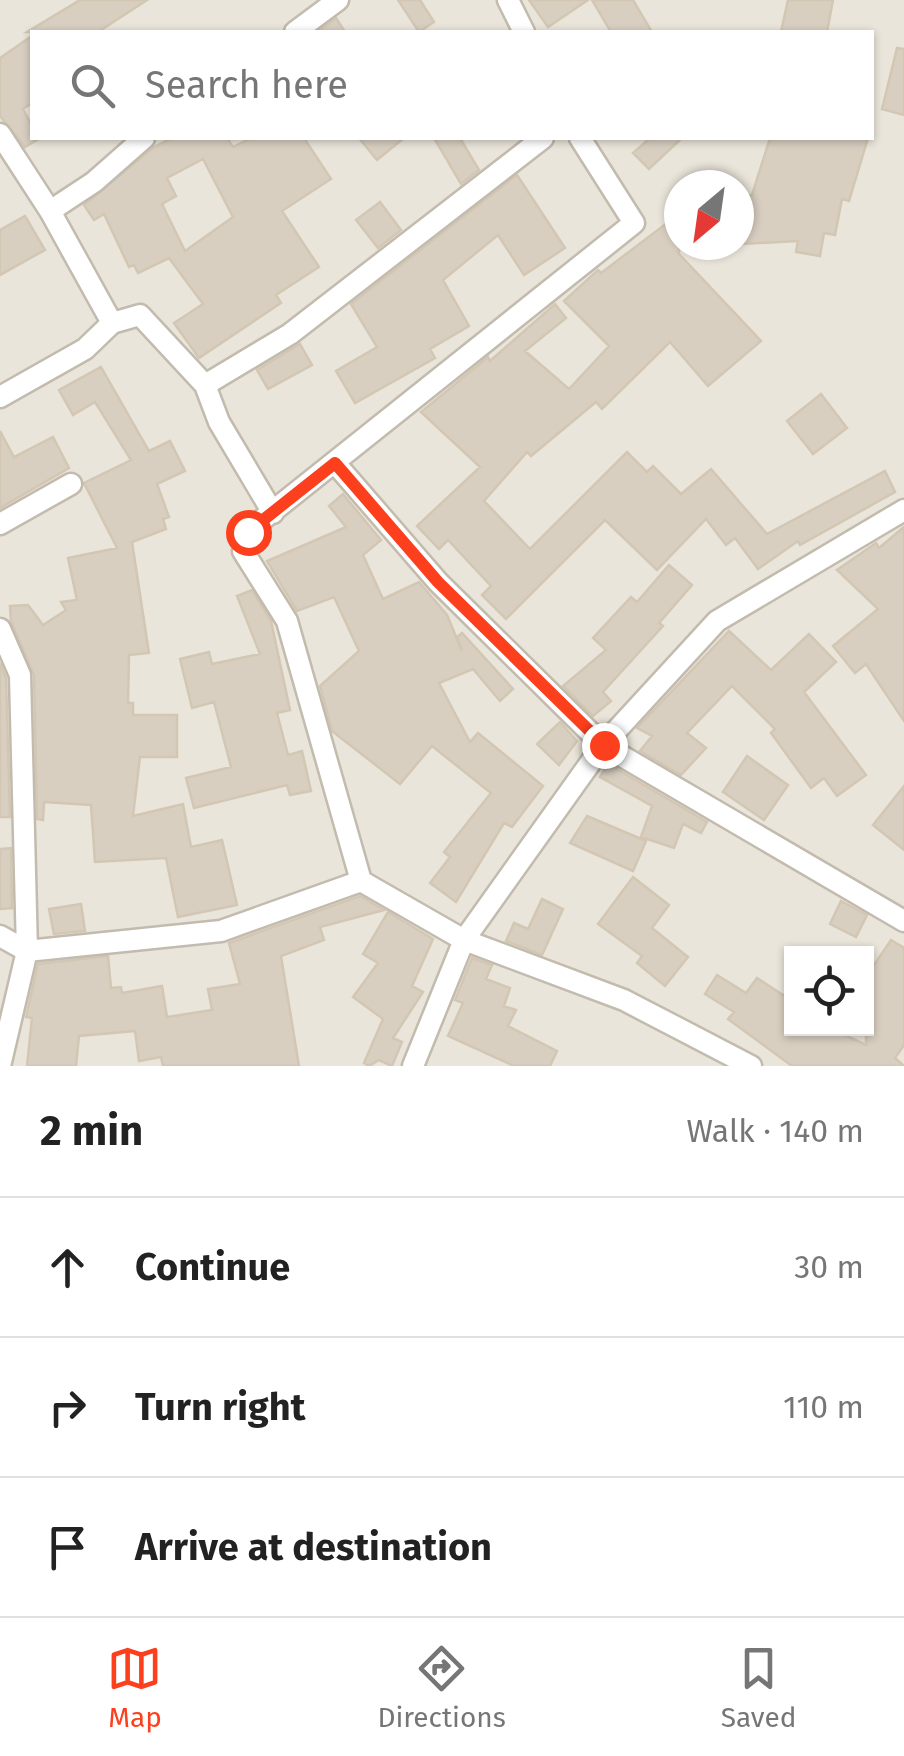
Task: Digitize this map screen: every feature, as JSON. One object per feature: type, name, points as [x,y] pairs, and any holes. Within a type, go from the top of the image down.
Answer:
[{"type":"street","points":[[297,30],[338,0]]},
{"type":"street","points":[[508,0],[523,30]]},
{"type":"street","points":[[0,134],[50,211],[112,323]]},
{"type":"street","points":[[50,211],[94,182],[142,140]]},
{"type":"street","points":[[205,385],[290,334],[540,140]]},
{"type":"street","points":[[581,140],[634,223],[248,532],[243,550],[286,621],[361,881],[464,940],[624,1000],[752,1066]]},
{"type":"street","points":[[0,397],[85,349],[112,323],[140,315],[205,385],[219,422],[273,512]]},
{"type":"street","points":[[335,463],[438,582],[604,745],[904,921]]},
{"type":"street","points":[[0,524],[71,484]]},
{"type":"street","points":[[413,1066],[464,940],[604,745],[717,621],[904,510]]},
{"type":"street","points":[[0,629],[20,675],[27,950],[0,1066]]},
{"type":"street","points":[[0,936],[27,950],[221,932],[361,881]]},
{"type":"shaded area","points":[[0,0],[904,0],[904,1066],[0,1066]]},
{"type":"building","points":[[80,0],[147,0],[101,30],[30,30]]},
{"type":"building","points":[[398,0],[420,0],[434,22],[418,30]]},
{"type":"building","points":[[529,0],[588,0],[548,27]]},
{"type":"building","points":[[592,0],[633,0],[651,30],[610,30]]},
{"type":"building","points":[[788,0],[833,0],[827,30],[781,30]]},
{"type":"building","points":[[336,18],[344,30],[320,30]]},
{"type":"building","points":[[30,37],[30,104],[23,109],[30,122],[30,140],[37,140],[25,147],[0,116],[0,58]]},
{"type":"building","points":[[897,48],[904,49],[904,115],[882,109]]},
{"type":"building","points":[[168,140],[228,140],[233,147],[247,140],[305,140],[331,179],[282,211],[319,267],[276,295],[281,303],[199,358],[174,323],[203,304],[169,258],[138,273],[134,265],[129,267],[104,214],[94,220],[84,205],[154,147]],"holes":[[[203,159],[233,217],[185,251],[162,204],[176,196],[167,178]]]},
{"type":"building","points":[[361,140],[402,140],[377,160]]},
{"type":"building","points":[[435,140],[461,140],[479,170],[461,184]]},
{"type":"building","points":[[648,140],[680,140],[649,169],[633,153]]},
{"type":"building","points":[[769,140],[867,140],[849,201],[842,199],[835,235],[824,233],[820,256],[796,252],[798,241],[754,243],[754,189]]},
{"type":"building","points":[[517,175],[565,248],[524,275],[498,235],[443,280],[469,326],[430,349],[435,358],[355,403],[336,371],[377,347],[351,304]]},
{"type":"building","points":[[380,202],[401,230],[378,248],[356,220]]},
{"type":"building","points":[[25,216],[45,250],[0,275],[0,230]]},
{"type":"building","points":[[664,225],[664,260],[685,260],[761,341],[708,386],[670,342],[602,409],[596,402],[531,456],[527,452],[484,501],[530,549],[627,452],[647,472],[653,466],[681,494],[711,469],[767,534],[885,471],[895,492],[800,545],[798,541],[758,569],[735,538],[726,545],[706,519],[657,570],[605,520],[506,619],[482,595],[491,586],[448,540],[439,549],[417,526],[480,467],[421,412],[488,357],[490,361],[555,304],[566,318],[525,351],[569,389],[609,346],[564,301],[598,270],[601,273]]},
{"type":"building","points":[[300,344],[312,365],[268,389],[257,370]]},
{"type":"building","points":[[101,367],[149,451],[170,441],[185,471],[157,484],[169,517],[163,519],[166,529],[132,542],[149,653],[129,655],[128,703],[133,703],[133,715],[177,715],[177,757],[140,757],[133,816],[183,804],[191,847],[222,840],[237,905],[178,917],[166,858],[95,862],[91,805],[44,802],[43,820],[37,819],[34,675],[11,622],[10,606],[28,605],[43,625],[66,610],[61,602],[77,600],[68,558],[117,548],[84,483],[131,460],[95,402],[73,415],[59,390]]},
{"type":"building","points":[[821,394],[847,428],[813,454],[787,421]]},
{"type":"building","points":[[0,431],[14,457],[53,437],[69,468],[0,508]]},
{"type":"building","points":[[343,494],[381,540],[363,555],[383,599],[419,582],[447,615],[462,651],[457,637],[462,633],[513,689],[500,701],[473,669],[439,683],[470,742],[478,733],[543,786],[512,827],[504,823],[456,902],[430,883],[450,857],[444,852],[491,793],[432,746],[400,784],[332,731],[320,686],[359,651],[334,597],[297,611],[267,561],[346,527],[329,506]]},
{"type":"building","points":[[904,527],[904,721],[866,664],[855,673],[833,646],[878,609],[837,570],[876,543],[879,548]]},
{"type":"building","points":[[669,565],[692,585],[659,623],[663,626],[603,692],[611,701],[593,716],[563,686],[606,650],[593,638],[631,597],[637,602]]},
{"type":"building","points":[[252,590],[271,621],[290,710],[277,713],[288,755],[302,751],[311,791],[290,795],[287,785],[194,808],[186,778],[231,767],[214,702],[192,708],[180,659],[209,652],[212,664],[260,654],[237,596]]},
{"type":"building","points":[[729,631],[771,670],[809,634],[836,662],[804,692],[866,775],[837,796],[824,778],[811,788],[771,733],[775,729],[732,686],[687,733],[706,748],[681,775],[640,751],[652,736],[637,728]]},
{"type":"building","points":[[0,663],[6,678],[10,817],[0,817]]},
{"type":"building","points":[[560,722],[577,741],[559,765],[537,744]]},
{"type":"building","points":[[747,756],[788,785],[764,820],[723,792]]},
{"type":"building","points":[[608,764],[707,822],[701,833],[683,824],[674,848],[641,837],[652,806],[600,777]]},
{"type":"building","points":[[904,786],[904,850],[873,825]]},
{"type":"building","points":[[587,816],[646,841],[633,871],[570,843]]},
{"type":"building","points":[[11,848],[12,908],[0,909],[0,849]]},
{"type":"building","points":[[633,877],[669,905],[652,928],[688,957],[665,986],[637,963],[642,956],[598,924]]},
{"type":"building","points":[[360,896],[384,910],[320,927],[324,940],[281,956],[299,1066],[163,1066],[161,1057],[139,1061],[135,1031],[79,1036],[76,1066],[27,1066],[32,1018],[26,1017],[38,964],[108,956],[111,988],[121,987],[122,993],[162,986],[167,1017],[212,1010],[208,989],[240,984],[229,943]]},
{"type":"building","points":[[542,899],[563,909],[542,955],[506,941],[514,923],[528,929]]},
{"type":"building","points":[[841,901],[867,915],[856,937],[830,924]]},
{"type":"building","points":[[81,904],[85,931],[54,934],[49,909]]},
{"type":"building","points":[[388,912],[433,939],[412,986],[423,992],[393,1038],[402,1042],[392,1066],[379,1060],[369,1066],[364,1063],[383,1019],[353,997],[378,963],[363,954]]},
{"type":"building","points":[[891,940],[904,948],[904,1045],[895,1058],[904,1066],[792,1066],[728,1019],[734,1012],[705,994],[717,975],[746,993],[757,978],[784,996],[784,1036],[847,1036],[866,1045],[866,1036],[874,1036],[874,965]]},
{"type":"building","points":[[472,958],[492,965],[486,979],[510,988],[504,1006],[516,1010],[508,1026],[557,1051],[550,1066],[514,1066],[448,1036],[463,1003],[455,1000]]},
{"type":"route","points":[[248,532],[335,463],[438,582],[522,669],[604,745]]}]
